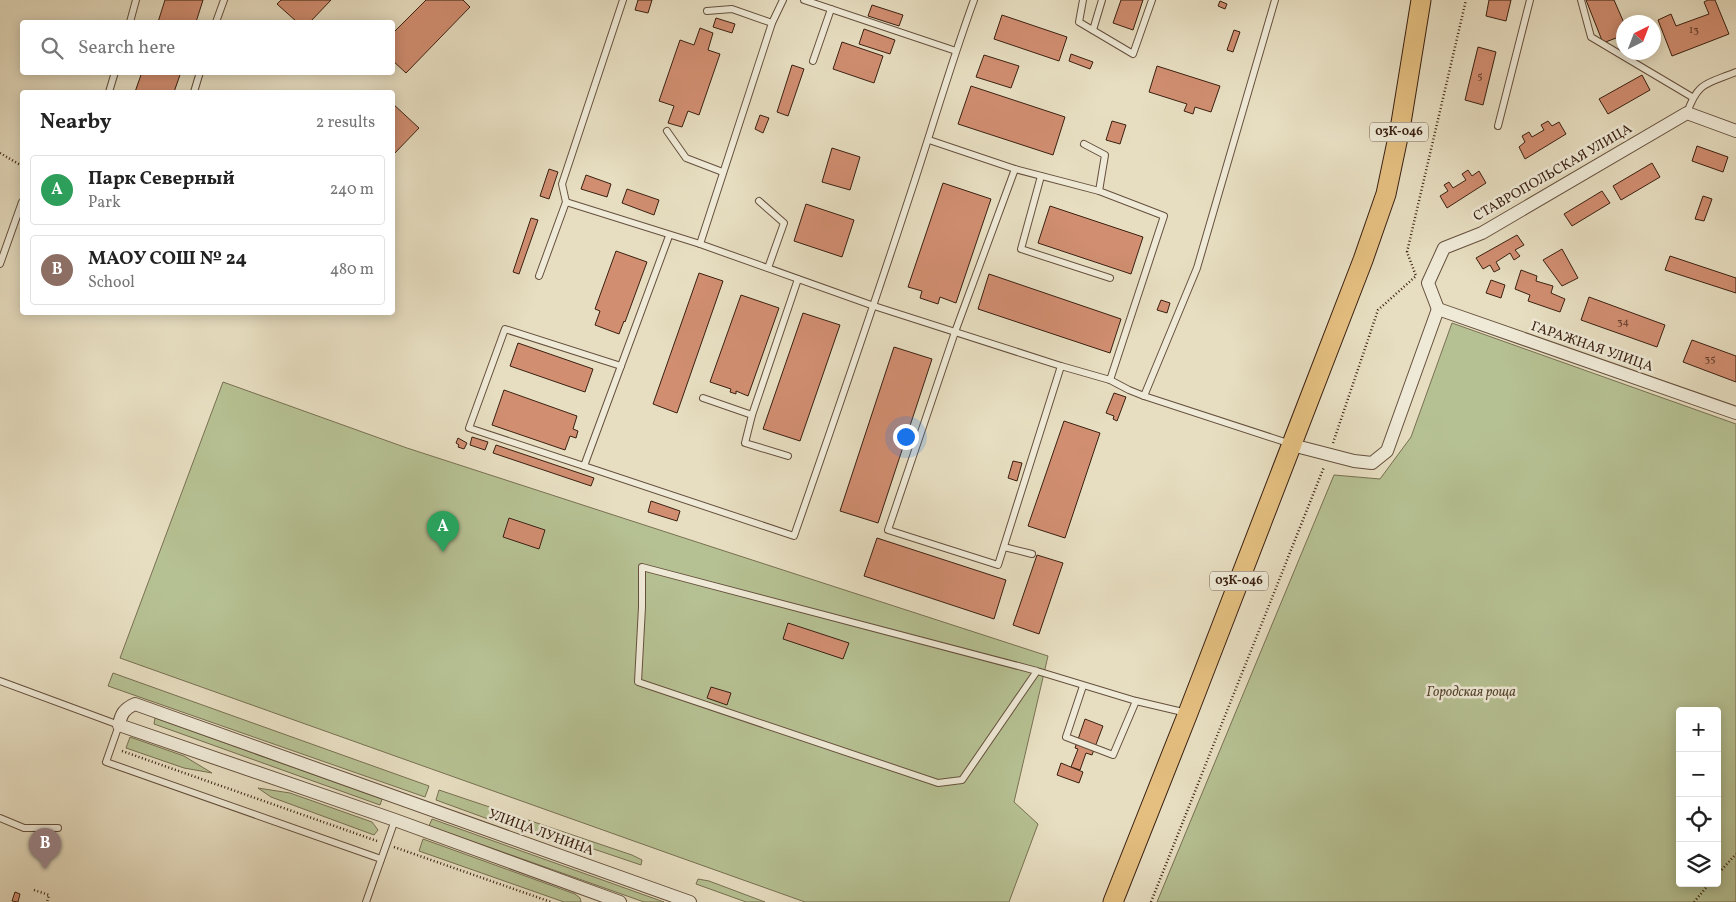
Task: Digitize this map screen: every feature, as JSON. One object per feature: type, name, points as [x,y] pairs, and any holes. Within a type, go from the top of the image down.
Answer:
[{"type":"main road","name":"03К-046","points":[[1113,902],[1292,445],[1363,260],[1386,194],[1422,0]]},
{"type":"street","points":[[1687,113],[1736,131]]},
{"type":"street","name":"СТАВРОПОЛЬСКАЯ УЛИЦА","points":[[1438,308],[1428,283],[1444,248],[1482,233],[1687,113]]},
{"type":"street","points":[[1292,445],[1354,461],[1372,463],[1387,451],[1438,308]]},
{"type":"street","name":"ГАРАЖНАЯ УЛИЦА","points":[[1438,308],[1736,414]]},
{"type":"street","name":"УЛИЦА ЛУНИНА","points":[[119,725],[121,715],[127,708],[135,704],[690,902]]},
{"type":"street","points":[[119,725],[395,820],[595,898],[620,902]]},
{"type":"street","points":[[395,820],[403,799]]},
{"type":"lane","points":[[131,20],[136,0]]},
{"type":"lane","points":[[217,20],[224,0]]},
{"type":"lane","points":[[539,276],[566,202],[562,184],[624,0]]},
{"type":"lane","points":[[700,244],[772,22],[783,0]]},
{"type":"lane","points":[[804,0],[956,50]]},
{"type":"lane","points":[[621,366],[505,329],[469,428],[794,536],[874,306],[929,140],[956,50],[974,0]]},
{"type":"lane","points":[[1083,0],[1079,22],[1133,54],[1152,0]]},
{"type":"lane","points":[[1093,30],[1102,0]]},
{"type":"lane","points":[[1144,396],[1198,268],[1275,0]]},
{"type":"lane","points":[[1498,126],[1530,0]]},
{"type":"lane","points":[[1582,0],[1591,37],[1692,97]]},
{"type":"lane","points":[[707,12],[732,9],[772,22]]},
{"type":"lane","points":[[813,61],[831,9]]},
{"type":"lane","points":[[1687,113],[1692,97],[1701,86],[1736,72]]},
{"type":"lane","points":[[110,90],[114,75]]},
{"type":"lane","points":[[195,90],[199,75]]},
{"type":"lane","points":[[667,131],[686,158],[720,171]]},
{"type":"lane","points":[[929,140],[1016,169],[1099,192],[1164,216],[1110,380]]},
{"type":"lane","points":[[1084,144],[1105,155],[1099,192]]},
{"type":"lane","points":[[1016,169],[955,332],[888,530],[998,566],[1061,366]]},
{"type":"lane","points":[[1041,176],[1021,249],[1110,278]]},
{"type":"lane","points":[[759,201],[784,223],[768,268]]},
{"type":"lane","points":[[566,202],[669,236],[700,244],[874,306],[1110,380],[1144,396],[1292,445]]},
{"type":"lane","points":[[0,264],[20,208]]},
{"type":"lane","points":[[584,466],[669,236]]},
{"type":"lane","points":[[788,456],[745,443],[752,414],[798,280]]},
{"type":"lane","points":[[703,398],[752,414]]},
{"type":"lane","points":[[1004,547],[1032,554]]},
{"type":"lane","points":[[1037,671],[962,780],[938,783],[638,682],[642,568],[1037,671],[1136,701],[1188,713]]},
{"type":"lane","points":[[0,681],[119,725],[106,762],[381,859]]},
{"type":"lane","points":[[1083,686],[1066,737],[1113,756],[1136,701]]},
{"type":"lane","points":[[0,818],[24,828],[58,828]]},
{"type":"lane","points":[[366,902],[395,820]]},
{"type":"path","points":[[1151,902],[1329,455],[1378,310],[1416,276],[1407,252],[1466,0]]},
{"type":"path","points":[[0,153],[20,165]]},
{"type":"path","points":[[122,751],[551,902]]},
{"type":"path","points":[[1721,871],[1736,854]]},
{"type":"path","points":[[1694,902],[1707,887]]},
{"type":"path","points":[[34,890],[50,895],[47,902]]},
{"type":"green space","name":"Городская роща","points":[[1452,323],[1736,424],[1736,902],[1157,902],[1334,475],[1380,479],[1411,437]]},
{"type":"green space","points":[[223,382],[407,448],[1048,656],[1014,802],[1038,824],[1009,902],[805,902],[120,658]]},
{"type":"green space","points":[[113,673],[429,786],[425,797],[108,686]]},
{"type":"green space","points":[[155,718],[382,799],[380,805],[154,724]]},
{"type":"green space","points":[[130,737],[184,756],[212,773],[184,768],[126,748]]},
{"type":"green space","points":[[258,788],[290,793],[372,822],[378,830],[374,835],[271,797]]},
{"type":"green space","points":[[439,790],[632,855],[642,860],[641,865],[570,841],[532,835],[436,800]]},
{"type":"green space","points":[[432,819],[664,902],[644,902],[429,826]]},
{"type":"green space","points":[[423,839],[575,894],[580,898],[581,902],[564,902],[419,851]]},
{"type":"green space","points":[[698,879],[709,881],[765,902],[746,902],[696,884]]},
{"type":"building","points":[[165,0],[203,0],[197,20],[159,20]]},
{"type":"building","points":[[281,0],[331,0],[312,20],[295,20],[277,4]]},
{"type":"building","points":[[426,0],[463,0],[470,7],[406,73],[395,63],[395,31]]},
{"type":"building","points":[[638,0],[652,0],[648,13],[635,10]]},
{"type":"building","points":[[1121,0],[1143,0],[1133,30],[1113,23]]},
{"type":"building","points":[[1489,0],[1511,0],[1506,21],[1486,16]]},
{"type":"building","points":[[1586,0],[1614,0],[1621,15],[1616,15],[1616,38],[1603,43]]},
{"type":"building","points":[[1715,0],[1729,34],[1672,56],[1661,28],[1661,19],[1671,14],[1676,26],[1709,14],[1704,2]]},
{"type":"building","points":[[1220,1],[1227,4],[1225,9],[1218,6]]},
{"type":"building","points":[[872,5],[903,15],[899,26],[868,16]]},
{"type":"building","points":[[1002,15],[1067,37],[1059,61],[994,39]]},
{"type":"building","points":[[716,18],[735,24],[732,33],[713,27]]},
{"type":"building","points":[[700,28],[713,33],[708,50],[720,54],[699,115],[688,111],[682,127],[668,123],[674,106],[659,101],[680,40],[694,45]]},
{"type":"building","points":[[864,29],[895,40],[890,54],[859,44]]},
{"type":"building","points":[[1234,30],[1240,32],[1233,52],[1227,50]]},
{"type":"building","points":[[842,42],[883,56],[874,83],[833,69]]},
{"type":"building","points":[[1478,47],[1496,52],[1483,105],[1465,100]]},
{"type":"building","points":[[1071,54],[1093,62],[1090,69],[1069,61]]},
{"type":"building","points":[[984,55],[1019,66],[1011,88],[976,77]]},
{"type":"building","points":[[792,65],[804,69],[788,116],[777,112]]},
{"type":"building","points":[[1157,66],[1220,86],[1211,112],[1195,107],[1193,114],[1184,111],[1187,104],[1149,92]]},
{"type":"building","points":[[141,75],[180,75],[175,90],[136,90]]},
{"type":"building","points":[[1642,75],[1650,90],[1608,114],[1599,99]]},
{"type":"building","points":[[971,86],[1065,117],[1053,155],[958,124]]},
{"type":"building","points":[[395,106],[419,128],[395,153]]},
{"type":"building","points":[[760,115],[769,118],[763,133],[755,129]]},
{"type":"building","points":[[1112,121],[1126,125],[1120,144],[1106,140]]},
{"type":"building","points":[[1548,121],[1552,126],[1559,122],[1566,134],[1525,159],[1519,147],[1525,142],[1522,136],[1529,132],[1532,137],[1544,130],[1541,125]]},
{"type":"building","points":[[1697,146],[1728,157],[1723,172],[1692,161]]},
{"type":"building","points":[[832,148],[860,157],[850,190],[822,182]]},
{"type":"building","points":[[1652,163],[1660,177],[1621,200],[1613,186]]},
{"type":"building","points":[[549,169],[558,172],[549,199],[540,196]]},
{"type":"building","points":[[1468,170],[1472,176],[1479,171],[1486,183],[1447,208],[1440,196],[1448,191],[1444,185],[1449,182],[1453,188],[1466,180],[1462,174]]},
{"type":"building","points":[[586,175],[611,184],[607,197],[581,189]]},
{"type":"building","points":[[943,183],[991,199],[956,303],[940,297],[938,304],[920,298],[922,291],[908,287]]},
{"type":"building","points":[[627,189],[659,200],[654,215],[622,203]]},
{"type":"building","points":[[1602,191],[1610,203],[1572,226],[1564,214]]},
{"type":"building","points":[[1703,196],[1712,199],[1704,221],[1695,219]]},
{"type":"building","points":[[806,204],[854,220],[842,257],[794,241]]},
{"type":"building","points":[[1050,206],[1143,237],[1131,274],[1038,243]]},
{"type":"building","points":[[531,218],[538,220],[519,274],[513,272]]},
{"type":"building","points":[[1517,235],[1524,245],[1515,250],[1520,256],[1514,260],[1510,253],[1496,262],[1500,269],[1494,272],[1490,265],[1483,269],[1476,258]]},
{"type":"building","points":[[1562,249],[1578,278],[1562,286],[1543,260]]},
{"type":"building","points":[[616,251],[647,262],[619,334],[595,325],[600,311],[595,309]]},
{"type":"building","points":[[1670,256],[1736,278],[1736,293],[1665,270]]},
{"type":"building","points":[[1521,270],[1537,276],[1536,281],[1553,286],[1551,293],[1565,299],[1560,312],[1528,301],[1530,295],[1515,289]]},
{"type":"building","points":[[699,273],[723,281],[677,413],[653,404]]},
{"type":"building","points":[[989,274],[1121,319],[1110,353],[978,309]]},
{"type":"building","points":[[1491,280],[1505,285],[1501,298],[1486,293]]},
{"type":"building","points":[[741,295],[779,308],[748,396],[736,391],[736,394],[730,392],[731,389],[710,382]]},
{"type":"building","points":[[1589,297],[1665,325],[1657,347],[1581,320]]},
{"type":"building","points":[[1161,300],[1170,303],[1167,313],[1157,310]]},
{"type":"building","points":[[803,313],[840,325],[800,441],[763,429]]},
{"type":"building","points":[[1692,340],[1736,356],[1736,382],[1683,362]]},
{"type":"building","points":[[518,343],[593,369],[585,392],[510,366]]},
{"type":"building","points":[[894,347],[932,359],[878,523],[840,511]]},
{"type":"building","points":[[504,390],[577,416],[573,429],[578,431],[576,438],[570,436],[565,450],[492,425]]},
{"type":"building","points":[[1114,393],[1126,397],[1117,421],[1113,419],[1114,416],[1106,413]]},
{"type":"building","points":[[1064,421],[1100,433],[1065,538],[1028,526]]},
{"type":"building","points":[[472,437],[488,442],[485,450],[470,445]]},
{"type":"building","points":[[458,438],[467,443],[464,449],[458,447],[459,445],[456,443]]},
{"type":"building","points":[[496,445],[594,478],[591,486],[493,453]]},
{"type":"building","points":[[1013,461],[1022,463],[1017,481],[1008,478]]},
{"type":"building","points":[[651,501],[680,511],[677,521],[648,512]]},
{"type":"building","points":[[509,518],[545,530],[539,549],[503,537]]},
{"type":"building","points":[[877,538],[1006,580],[994,619],[864,576]]},
{"type":"building","points":[[1037,555],[1063,563],[1039,634],[1013,625]]},
{"type":"building","points":[[788,623],[849,643],[843,659],[783,639]]},
{"type":"building","points":[[711,687],[731,693],[727,705],[707,698]]},
{"type":"building","points":[[1085,719],[1103,726],[1092,755],[1086,753],[1080,770],[1071,767],[1078,749],[1075,748]]},
{"type":"building","points":[[1061,763],[1083,772],[1079,783],[1057,775]]},
{"type":"building","points":[[15,892],[20,894],[18,902],[12,901]]},
{"type":"place","name":"Парк Северный","points":[[443,552]]},
{"type":"place","name":"МАОУ СОШ № 24","points":[[45,869]]}]
